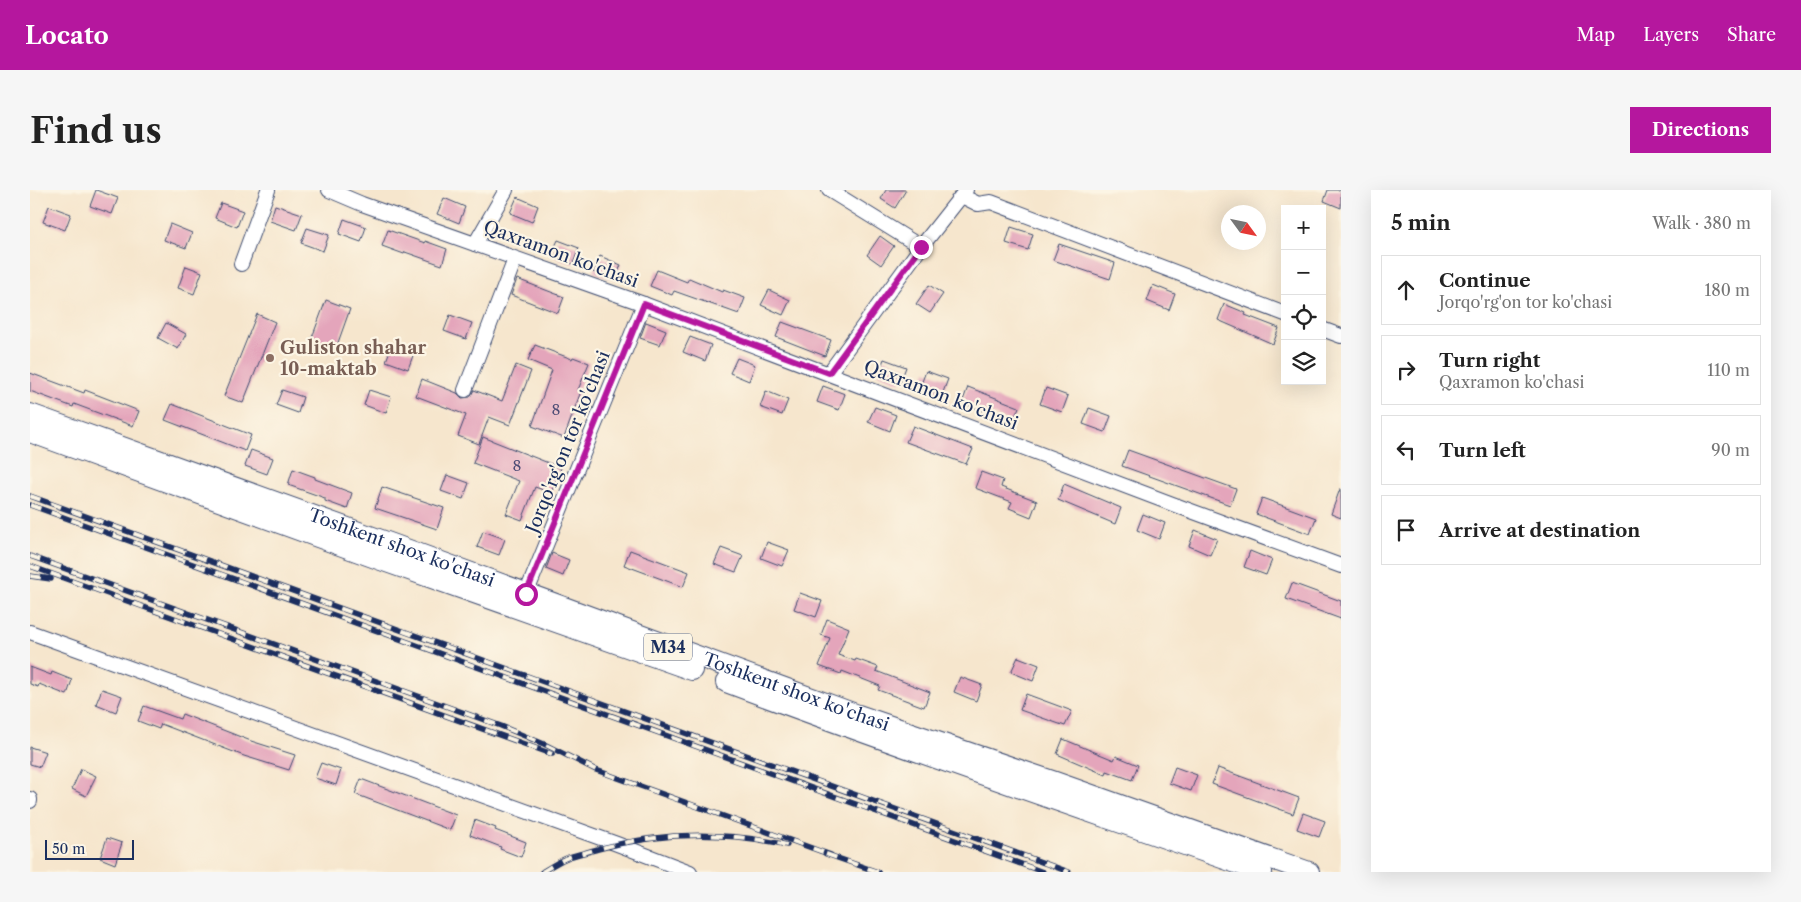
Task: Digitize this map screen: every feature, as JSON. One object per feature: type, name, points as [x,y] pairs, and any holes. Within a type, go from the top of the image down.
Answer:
[{"type":"highway","name":"Toshkent shox ko'chasi","points":[[30,414],[526,594],[842,726],[1262,872]]},
{"type":"highway","name":"Toshkent shox ko'chasi","points":[[30,432],[380,560],[704,667],[1310,872]]},
{"type":"street","points":[[241,264],[268,190]]},
{"type":"street","name":"Qaxramon ko'chasi","points":[[329,190],[362,204],[644,304],[1341,566]]},
{"type":"street","points":[[476,244],[506,190]]},
{"type":"street","points":[[829,190],[921,247]]},
{"type":"street","points":[[829,373],[921,247],[964,193],[978,204],[991,202],[1281,312]]},
{"type":"street","points":[[465,390],[515,258]]},
{"type":"street","name":"Jorqo'rg'on tor ko'chasi","points":[[526,594],[644,304]]},
{"type":"street","points":[[1326,330],[1341,336]]},
{"type":"street","points":[[30,632],[690,872]]},
{"type":"building","points":[[96,190],[118,198],[112,214],[90,206]]},
{"type":"building","points":[[886,190],[906,190],[895,208],[881,199]]},
{"type":"building","points":[[1328,190],[1341,190],[1341,208],[1324,201]]},
{"type":"building","points":[[517,197],[538,206],[532,222],[510,213]]},
{"type":"building","points":[[444,198],[465,207],[459,223],[437,214]]},
{"type":"building","points":[[221,203],[243,211],[237,227],[215,218]]},
{"type":"building","points":[[275,205],[302,214],[296,230],[270,221]]},
{"type":"building","points":[[49,206],[71,214],[65,230],[43,222]]},
{"type":"building","points":[[344,219],[366,227],[361,242],[339,234]]},
{"type":"building","points":[[170,224],[192,233],[186,248],[164,240]]},
{"type":"building","points":[[1011,227],[1033,234],[1028,250],[1006,243]]},
{"type":"building","points":[[307,228],[329,235],[323,251],[301,243]]},
{"type":"building","points":[[388,230],[447,249],[442,265],[382,246]]},
{"type":"building","points":[[880,236],[894,246],[881,265],[867,255]]},
{"type":"building","points":[[558,240],[579,248],[573,264],[551,255]]},
{"type":"building","points":[[1059,244],[1115,263],[1110,279],[1053,260]]},
{"type":"building","points":[[600,256],[621,265],[615,280],[593,272]]},
{"type":"building","points":[[186,266],[202,272],[194,294],[178,288]]},
{"type":"building","points":[[657,270],[687,282],[689,278],[722,292],[723,290],[745,298],[739,314],[674,291],[672,295],[650,286]]},
{"type":"building","points":[[517,279],[564,297],[558,313],[511,295]]},
{"type":"building","points":[[929,285],[943,294],[930,313],[916,304]]},
{"type":"building","points":[[1153,285],[1175,294],[1169,310],[1147,301]]},
{"type":"building","points":[[769,290],[790,300],[783,315],[761,305]]},
{"type":"building","points":[[326,300],[350,309],[335,351],[310,343]]},
{"type":"building","points":[[1224,304],[1246,313],[1245,315],[1279,328],[1273,344],[1218,320]]},
{"type":"building","points":[[257,314],[275,322],[243,403],[224,396]]},
{"type":"building","points":[[450,315],[472,323],[466,339],[444,331]]},
{"type":"building","points":[[646,322],[666,330],[660,345],[640,338]]},
{"type":"building","points":[[782,322],[831,340],[825,356],[776,337]]},
{"type":"building","points":[[166,323],[186,334],[178,349],[158,338]]},
{"type":"building","points":[[690,337],[711,345],[705,361],[683,352]]},
{"type":"building","points":[[392,345],[414,353],[408,369],[386,361]]},
{"type":"building","points":[[535,345],[572,359],[573,357],[589,363],[578,390],[581,391],[564,438],[532,426],[552,370],[528,360]]},
{"type":"building","points":[[737,358],[755,365],[749,381],[730,373]]},
{"type":"building","points":[[884,359],[906,367],[900,383],[878,374]]},
{"type":"building","points":[[516,365],[531,371],[510,425],[489,417],[479,444],[458,436],[466,415],[416,396],[422,379],[457,393],[462,398],[470,397],[474,390],[502,401]]},
{"type":"building","points":[[926,371],[948,379],[942,395],[920,387]]},
{"type":"building","points":[[30,373],[84,393],[85,390],[139,411],[133,426],[74,404],[73,407],[30,391]]},
{"type":"building","points":[[823,386],[845,394],[839,410],[817,402]]},
{"type":"building","points":[[968,387],[1019,407],[1013,422],[962,403]]},
{"type":"building","points":[[1046,388],[1068,396],[1062,412],[1040,404]]},
{"type":"building","points":[[282,390],[303,397],[298,413],[276,405]]},
{"type":"building","points":[[369,390],[391,397],[386,413],[364,405]]},
{"type":"building","points":[[766,391],[788,400],[782,415],[760,407]]},
{"type":"building","points":[[172,404],[251,435],[245,451],[165,420]]},
{"type":"building","points":[[875,407],[896,415],[890,431],[868,422]]},
{"type":"building","points":[[1089,408],[1111,416],[1105,432],[1083,424]]},
{"type":"building","points":[[913,426],[973,449],[966,464],[906,442]]},
{"type":"building","points":[[483,437],[561,468],[551,493],[535,487],[522,520],[506,514],[519,481],[473,463]]},
{"type":"building","points":[[251,450],[273,458],[267,474],[245,466]]},
{"type":"building","points":[[1128,450],[1236,489],[1230,505],[1122,466]]},
{"type":"building","points":[[293,469],[352,493],[347,509],[325,501],[325,498],[288,485]]},
{"type":"building","points":[[981,472],[1003,480],[1001,487],[1037,501],[1031,517],[1009,508],[1012,502],[975,488]]},
{"type":"building","points":[[447,475],[469,483],[463,499],[441,491]]},
{"type":"building","points":[[1064,484],[1121,508],[1115,524],[1058,500]]},
{"type":"building","points":[[382,487],[444,508],[437,529],[375,508]]},
{"type":"building","points":[[1341,489],[1341,518],[1331,514]]},
{"type":"building","points":[[1262,498],[1316,518],[1310,534],[1256,514]]},
{"type":"building","points":[[1143,514],[1165,523],[1159,539],[1137,530]]},
{"type":"building","points":[[1195,530],[1217,539],[1210,555],[1189,546]]},
{"type":"building","points":[[483,531],[505,539],[499,555],[477,547]]},
{"type":"building","points":[[767,542],[789,550],[782,566],[761,558]]},
{"type":"building","points":[[721,548],[743,556],[736,572],[714,564]]},
{"type":"building","points":[[630,550],[689,572],[683,587],[624,565]]},
{"type":"building","points":[[1250,551],[1272,560],[1266,575],[1244,567]]},
{"type":"building","points":[[552,553],[569,560],[563,576],[546,569]]},
{"type":"building","points":[[1292,583],[1341,601],[1341,619],[1286,599]]},
{"type":"building","points":[[800,593],[822,601],[816,617],[794,609]]},
{"type":"building","points":[[827,619],[849,628],[838,655],[878,667],[876,671],[930,692],[924,707],[878,690],[880,686],[842,671],[841,674],[819,666],[830,638],[821,635]]},
{"type":"building","points":[[1018,657],[1039,665],[1033,681],[1011,672]]},
{"type":"building","points":[[30,667],[51,675],[52,672],[72,680],[67,695],[39,684],[38,687],[30,684]]},
{"type":"building","points":[[960,677],[982,685],[976,701],[954,692]]},
{"type":"building","points":[[102,689],[122,696],[116,712],[96,704]]},
{"type":"building","points":[[1026,694],[1072,711],[1065,726],[1020,710]]},
{"type":"building","points":[[144,706],[180,719],[182,714],[251,741],[295,755],[289,770],[244,756],[161,724],[159,729],[138,721]]},
{"type":"building","points":[[1063,739],[1114,760],[1116,756],[1138,765],[1132,780],[1107,771],[1106,775],[1057,754]]},
{"type":"building","points":[[30,747],[46,752],[40,767],[30,764]]},
{"type":"building","points":[[321,763],[341,770],[336,785],[315,778]]},
{"type":"building","points":[[1175,767],[1197,775],[1191,791],[1169,783]]},
{"type":"building","points":[[1218,768],[1299,798],[1293,814],[1212,784]]},
{"type":"building","points":[[81,769],[96,776],[86,796],[72,789]]},
{"type":"building","points":[[361,779],[456,815],[450,830],[355,794]]},
{"type":"building","points":[[1303,813],[1325,821],[1319,837],[1297,829]]},
{"type":"building","points":[[475,820],[526,842],[521,857],[470,835]]},
{"type":"building","points":[[107,838],[122,843],[115,864],[100,858]]},
{"type":"railway","points":[[30,496],[1069,872]]},
{"type":"railway","points":[[30,505],[1043,872]]},
{"type":"railway","points":[[30,556],[501,726],[544,744],[596,770],[831,855]]},
{"type":"railway","points":[[30,566],[552,754]]},
{"type":"railway","points":[[30,576],[51,579]]},
{"type":"railway","points":[[542,872],[569,857],[621,843],[645,839],[692,835],[740,837],[787,845]]},
{"type":"railway","points":[[826,854],[878,872]]},
{"type":"place","name":"Guliston shahar 10-maktab","points":[[270,358]]},
{"type":"route","points":[[526,594],[644,304],[829,373],[921,247]]}]
